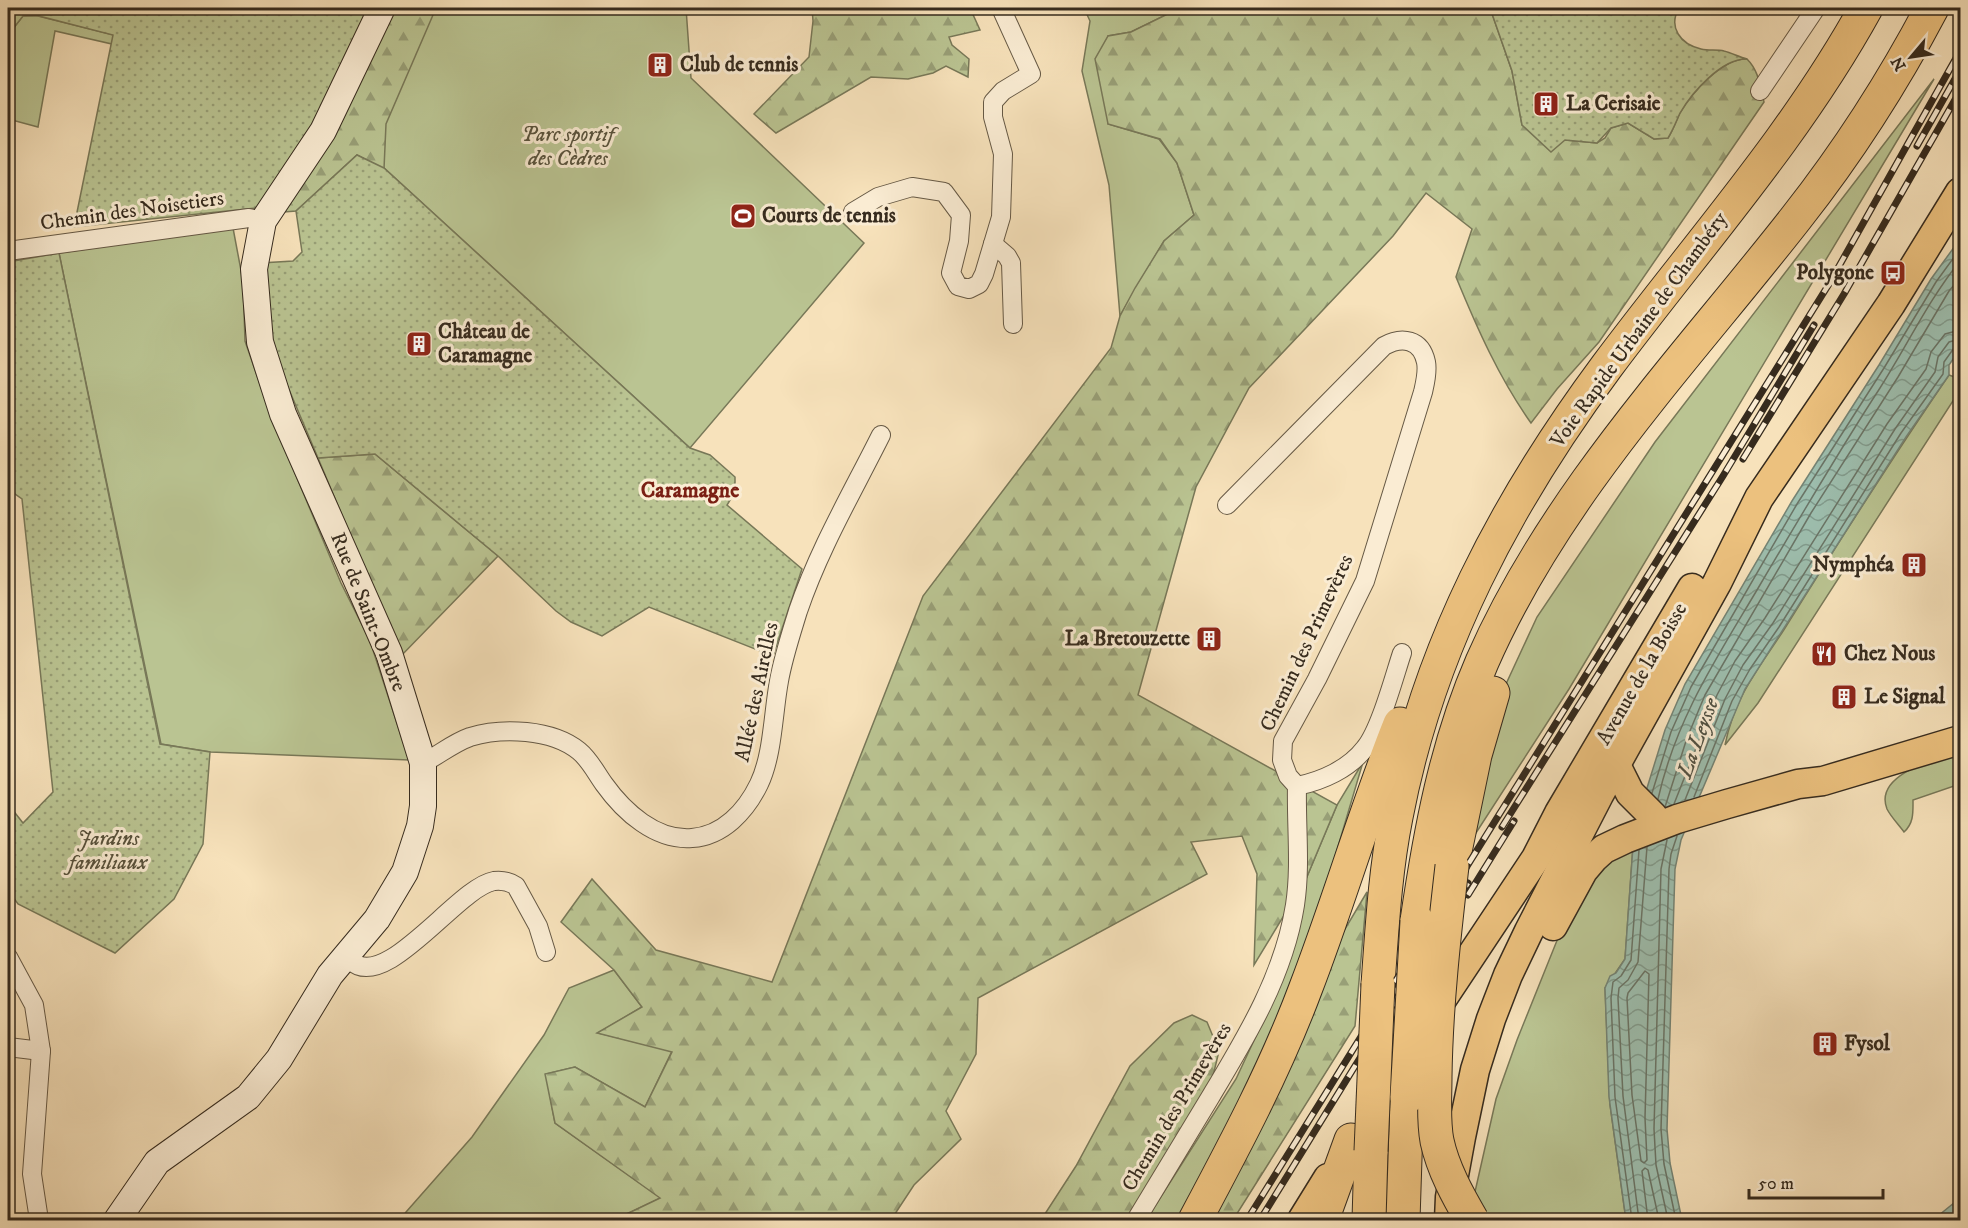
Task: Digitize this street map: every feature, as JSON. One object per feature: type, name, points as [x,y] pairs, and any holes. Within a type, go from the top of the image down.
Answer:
[{"type":"highway","name":"Voie Rapide Urbaine de Chambéry","points":[[1361,1146],[1389,864],[1396,818],[1422,713],[1452,629],[1500,528],[1558,437],[1606,367],[1785,134],[1866,8]]},
{"type":"highway","points":[[1402,1221],[1417,921],[1438,800],[1452,743],[1482,663],[1511,603],[1534,563],[1581,491],[1663,382],[1763,260],[1832,170],[1870,116],[1932,8]]},
{"type":"highway","points":[[1472,1221],[1441,1158],[1436,1125],[1437,1014],[1452,866],[1472,766],[1491,700],[1526,608],[1551,550],[1581,491]]},
{"type":"highway","points":[[1195,1221],[1276,1062],[1305,990],[1408,703],[1450,613],[1500,528]]},
{"type":"highway","points":[[1179,1221],[1246,1124]]},
{"type":"highway","points":[[1307,1220],[1361,1146]]},
{"type":"highway","points":[[1361,1146],[1369,1221]]},
{"type":"main road","name":"Avenue de la Boisse","points":[[1536,858],[1559,813],[1702,571],[1759,498],[1891,304],[1960,192]]},
{"type":"main road","name":"Avenue de la Boisse","points":[[1450,1209],[1475,1070],[1491,1018],[1529,931],[1584,824],[1711,593],[1759,498]]},
{"type":"main road","points":[[1798,784],[1834,763],[1960,723]]},
{"type":"main road","points":[[1361,1146],[1479,942],[1536,858],[1562,830],[1584,824],[1645,824],[1798,784],[1823,780],[1960,740]]},
{"type":"main road","points":[[1616,765],[1645,824]]},
{"type":"main road","points":[[1450,1209],[1513,1013],[1540,950],[1583,871],[1604,849],[1645,824]]},
{"type":"street","name":"Rue de Saint-Ombre","points":[[117,1221],[157,1162],[249,1097],[279,1059],[330,975],[377,919],[405,872],[420,826],[423,806],[423,763],[389,653],[284,414],[260,342],[254,269],[263,221],[323,130],[382,8]]},
{"type":"street","points":[[853,212],[878,197],[912,187],[944,192],[961,215],[959,241],[951,273],[958,286],[969,289],[979,284],[1001,217],[1003,154],[993,117],[993,102],[1002,91],[1031,74],[1001,8]]},
{"type":"street","points":[[1760,91],[1816,8]]},
{"type":"street","name":"Chemin des Noisetiers","points":[[8,251],[249,218],[263,221]]},
{"type":"street","points":[[993,244],[1011,263],[1013,324]]},
{"type":"street","name":"Chemin des Primevères","points":[[1136,1221],[1230,1065],[1274,979],[1294,907],[1298,877],[1297,786],[1288,776],[1282,760],[1283,741],[1317,679],[1365,581],[1423,392],[1426,362],[1420,350],[1414,343],[1406,340],[1396,340],[1384,346],[1227,505]]},
{"type":"street","name":"Allée des Airelles","points":[[423,763],[468,738],[490,732],[530,733],[550,737],[568,743],[581,752],[620,803],[657,832],[673,838],[691,838],[708,836],[722,829],[751,799],[760,782],[766,765],[780,679],[798,611],[826,542],[880,435]]},
{"type":"street","points":[[1297,786],[1337,772],[1366,748],[1375,731],[1402,653]]},
{"type":"street","points":[[350,950],[351,961],[356,966],[365,968],[387,961],[475,891],[492,881],[511,883],[516,886],[538,926],[546,952]]},
{"type":"street","points":[[8,957],[34,1005],[41,1051],[32,1174],[39,1221]]},
{"type":"street","points":[[8,1047],[41,1051]]},
{"type":"green space","points":[[8,8],[44,15],[23,16],[8,35]]},
{"type":"green space","points":[[8,8],[372,8],[324,106],[257,208],[74,227],[113,35]]},
{"type":"green space","points":[[390,8],[436,8],[386,124],[384,169],[357,155],[296,211],[272,213]]},
{"type":"green space","name":"Parc sportif des Cèdres","points":[[403,8],[686,8],[691,78],[864,243],[690,448],[384,168],[357,110]]},
{"type":"green space","points":[[812,8],[970,8],[980,30],[949,37],[952,45],[969,59],[968,77],[946,66],[933,73],[908,79],[871,77],[776,133],[754,114],[809,57]]},
{"type":"green space","points":[[1084,8],[1174,8],[1172,12],[1131,32],[1108,36],[1108,124],[1159,139],[1177,163],[1194,215],[1164,241],[1120,316],[1109,185],[1082,71],[1090,21]]},
{"type":"green space","points":[[1174,8],[1490,8],[1512,71],[1522,125],[1565,140],[1597,143],[1605,138],[1611,128],[1628,123],[1654,139],[1668,138],[1680,113],[1692,96],[1718,70],[1737,60],[1747,59],[1754,69],[1759,79],[1764,102],[1599,342],[1557,389],[1531,423],[1489,352],[1456,277],[1472,229],[1426,193],[1393,236],[1249,388],[1196,487],[1138,695],[1337,805],[1306,879],[1254,965],[1257,874],[1242,836],[1191,842],[1207,874],[978,998],[976,1054],[946,1111],[961,1139],[914,1185],[891,1220],[614,1220],[660,1198],[555,1123],[545,1074],[575,1067],[645,1107],[672,1052],[597,1033],[642,1007],[614,970],[561,922],[592,879],[656,950],[772,982],[923,596],[1111,348],[1120,316],[1164,241],[1194,215],[1177,163],[1160,139],[1108,124],[1095,59],[1108,36],[1131,32],[1172,12]]},
{"type":"green space","points":[[1490,8],[1679,8],[1676,15],[1676,28],[1678,34],[1687,43],[1701,49],[1724,51],[1747,59],[1728,64],[1700,86],[1680,113],[1668,138],[1654,139],[1628,123],[1611,128],[1597,143],[1565,140],[1551,152],[1522,125],[1512,71]]},
{"type":"green space","points":[[23,16],[38,16],[114,35],[112,44],[55,31],[38,127],[8,119],[8,35]]},
{"type":"green space","points":[[1934,79],[1569,689],[1463,853],[1500,697],[1537,617],[1655,442]]},
{"type":"green space","points":[[357,155],[384,168],[690,448],[710,455],[735,477],[735,492],[727,505],[802,569],[773,656],[649,607],[602,636],[571,622],[556,611],[498,556],[375,454],[318,458],[271,347],[261,263],[293,261],[302,252],[296,211]]},
{"type":"green space","points":[[233,228],[243,281],[245,341],[271,416],[341,583],[370,641],[409,760],[210,752],[161,744],[59,253]]},
{"type":"green space","name":"Jardins familiaux","points":[[59,253],[160,744],[210,752],[203,844],[174,899],[115,953],[18,904],[8,890],[8,804],[23,823],[53,792],[22,499],[8,489],[8,262]]},
{"type":"green space","points":[[1949,375],[1960,379],[1960,390],[1758,703],[1725,745],[1735,711],[1749,683]]},
{"type":"green space","points":[[375,454],[498,556],[401,656],[318,458]]},
{"type":"green space","points":[[1960,751],[1960,784],[1913,800],[1911,821],[1904,832],[1887,809],[1885,797],[1890,786],[1898,777],[1924,763]]},
{"type":"green space","points":[[1363,762],[1293,999],[1188,1220],[1146,1220],[1236,1079],[1277,991],[1306,879],[1337,805]]},
{"type":"green space","points":[[1633,846],[1625,959],[1605,988],[1610,1105],[1626,1220],[1483,1220],[1472,1205],[1496,1099],[1517,1040],[1560,933],[1601,863]]},
{"type":"green space","points":[[1367,892],[1355,1026],[1233,1220],[1204,1220],[1320,971]]},
{"type":"green space","points":[[614,970],[642,1007],[598,1033],[672,1051],[645,1107],[575,1067],[546,1074],[555,1123],[661,1198],[614,1220],[399,1220],[472,1137],[544,1035],[569,988]]},
{"type":"green space","points":[[1192,1015],[1207,1022],[1219,1051],[1213,1076],[1129,1220],[1041,1220],[1076,1166],[1130,1066],[1174,1023]]},
{"type":"water","name":"La Leysse","points":[[1960,239],[1960,349],[1949,365],[1949,375],[1906,437],[1745,689],[1681,840],[1675,869],[1667,1129],[1670,1163],[1682,1220],[1626,1220],[1609,1097],[1605,988],[1610,976],[1616,973],[1625,959],[1633,846],[1647,788],[1665,730],[1685,684],[1792,501],[1931,279]]},
{"type":"water","points":[[1960,1198],[1960,1220],[1933,1220]]},
{"type":"railway","points":[[1247,1220],[1829,284],[1960,51]]},
{"type":"railway","points":[[1917,146],[1960,70]]},
{"type":"railway","points":[[1743,459],[1844,294],[1960,91]]},
{"type":"railway","points":[[1502,827],[1723,476],[1814,325]]},
{"type":"railway","points":[[1468,895],[1514,821]]},
{"type":"railway","points":[[1260,1220],[1468,883]]},
{"type":"place","name":"Club de tennis","points":[[660,65]]},
{"type":"place","name":"La Cerisaie","points":[[1546,104]]},
{"type":"place","name":"Courts de tennis","points":[[743,216]]},
{"type":"place","name":"Polygone","points":[[1893,273]]},
{"type":"place","name":"Château de Caramagne","points":[[419,344]]},
{"type":"place","name":"Nymphéa","points":[[1914,565]]},
{"type":"place","name":"La Bretouzette","points":[[1209,639]]},
{"type":"place","name":"Chez Nous","points":[[1824,654]]},
{"type":"place","name":"Le Signal","points":[[1844,697]]},
{"type":"place","name":"Fysol","points":[[1825,1044]]},
{"type":"district","name":"Caramagne","points":[[690,490]]}]
